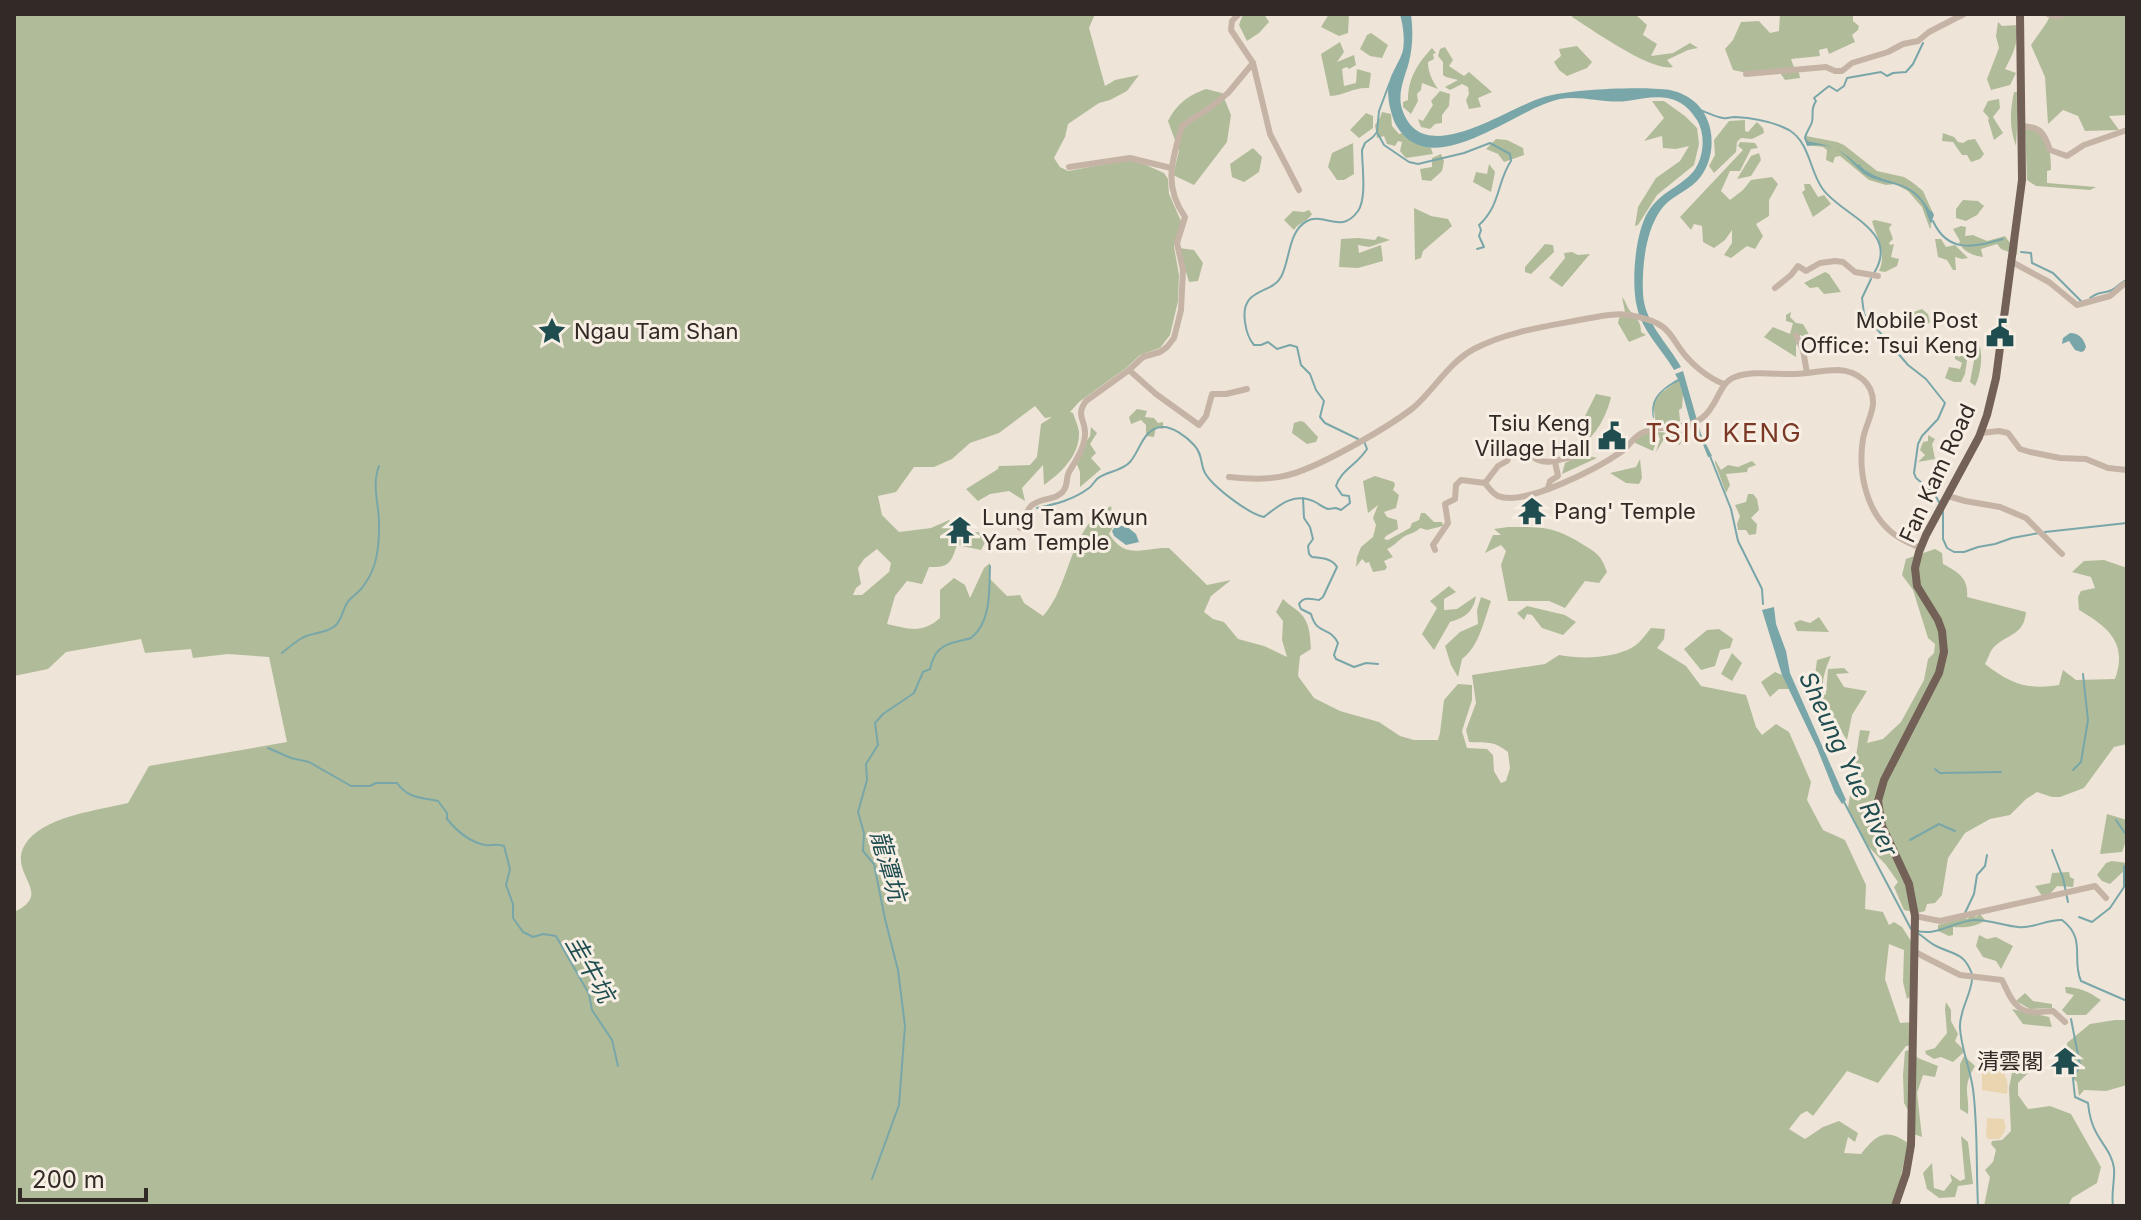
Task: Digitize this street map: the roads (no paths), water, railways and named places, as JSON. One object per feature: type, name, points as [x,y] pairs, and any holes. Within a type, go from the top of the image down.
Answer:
[{"type":"main road","name":"Fan Kam Road","points":[[1895,1206],[1906,1174],[1911,1145],[1915,918],[1909,884],[1882,826],[1878,806],[1884,780],[1939,673],[1943,656],[1939,623],[1919,589],[1915,564],[1920,548],[1981,433],[1996,378],[2021,188],[2020,14]]},
{"type":"street","points":[[1239,14],[1232,21],[1231,30],[1253,63],[1270,134],[1299,190]]},
{"type":"street","points":[[1746,74],[1826,67],[1841,71],[1852,63],[1918,41],[1932,29],[1964,14]]},
{"type":"street","points":[[2048,14],[2056,17],[2063,14]]},
{"type":"street","points":[[1020,528],[1029,507],[1063,492],[1080,454],[1085,431],[1081,419],[1082,407],[1143,357],[1160,352],[1174,338],[1181,310],[1183,270],[1177,243],[1185,217],[1174,198],[1171,168],[1182,126],[1220,100],[1253,63]]},
{"type":"street","points":[[2022,126],[2039,129],[2050,150],[2067,156],[2084,145],[2127,130]]},
{"type":"street","points":[[1069,167],[1130,158],[1171,168]]},
{"type":"street","points":[[1775,288],[1798,266],[1806,271],[1820,263],[1835,261],[1843,262],[1855,272],[1878,276]]},
{"type":"street","points":[[2010,261],[2049,282],[2077,305],[2110,296],[2127,284]]},
{"type":"street","points":[[1229,477],[1285,476],[1313,465],[1368,437],[1415,406],[1453,364],[1482,346],[1530,330],[1630,314],[1654,322],[1671,335],[1690,361],[1713,380],[1724,384]]},
{"type":"street","points":[[1796,335],[1803,350],[1807,373]]},
{"type":"street","points":[[1129,370],[1199,425],[1206,416],[1212,394],[1247,389]]},
{"type":"street","points":[[1435,550],[1433,545],[1448,523],[1445,504],[1455,499],[1461,480],[1485,483],[1500,497],[1512,499],[1527,496],[1575,476],[1620,452],[1642,432],[1690,425],[1699,420],[1714,407],[1724,384],[1731,379],[1743,375],[1836,370],[1852,372],[1860,377],[1867,384],[1873,403],[1862,447],[1862,466],[1873,508],[1885,527],[1920,548]]},
{"type":"street","points":[[1981,433],[2008,433],[2020,449],[2060,458],[2086,459],[2108,468],[2127,470]]},
{"type":"street","points":[[1485,483],[1498,466],[1507,461],[1515,446],[1523,447],[1537,460],[1547,462],[1573,457]]},
{"type":"street","points":[[1548,488],[1550,481],[1558,476],[1555,462]]},
{"type":"street","points":[[1948,496],[2000,507],[2030,521],[2062,554]]},
{"type":"street","points":[[1915,918],[1940,921],[2095,886],[2106,898]]},
{"type":"street","points":[[1915,952],[1971,977],[2002,980],[2016,1006],[2032,1012],[2053,1011],[2065,1022]]},
{"type":"water","points":[[1400,14],[1411,14],[1412,32],[1410,56],[1401,91],[1402,109],[1412,127],[1427,135],[1446,135],[1466,130],[1544,97],[1571,92],[1625,88],[1670,90],[1685,95],[1704,112],[1712,142],[1708,163],[1697,181],[1660,211],[1648,240],[1643,273],[1644,304],[1648,314],[1681,367],[1674,370],[1643,324],[1635,297],[1634,272],[1640,232],[1648,212],[1659,199],[1693,172],[1700,160],[1702,132],[1690,111],[1666,98],[1619,102],[1560,99],[1474,138],[1451,146],[1430,148],[1411,141],[1396,125],[1391,111],[1388,89],[1404,41]]},
{"type":"water","points":[[1804,137],[1806,141],[1822,144],[1836,149],[1807,146]]},
{"type":"water","points":[[1836,149],[1879,178],[1914,192],[1932,211],[1931,224],[1922,203],[1911,192],[1866,175]]},
{"type":"water","points":[[2070,333],[2082,339],[2086,347],[2084,351],[2075,350],[2069,341],[2062,344],[2063,338]]},
{"type":"water","points":[[1683,371],[1701,434],[1712,456],[1708,457],[1693,431],[1679,381],[1659,395],[1653,418],[1653,405],[1658,395],[1678,379],[1675,374]]},
{"type":"water","points":[[1125,525],[1136,534],[1139,542],[1126,545],[1114,536],[1114,528]]},
{"type":"water","points":[[1774,607],[1790,673],[1846,800],[1842,804],[1782,675],[1762,610]]},
{"type":"waterway","points":[[1807,142],[1805,138],[1812,122],[1814,98],[1829,86],[1837,91],[1844,86],[1847,78],[1881,72],[1887,76],[1906,72],[1923,43]]},
{"type":"waterway","points":[[1358,439],[1325,423],[1320,417],[1324,401],[1310,374],[1301,365],[1297,347],[1290,345],[1277,349],[1268,342],[1254,345],[1247,331],[1245,311],[1252,297],[1281,277],[1293,239],[1301,226],[1313,219],[1345,221],[1358,211],[1363,190],[1362,150],[1377,132],[1379,111],[1390,82]]},
{"type":"waterway","points":[[1699,110],[1723,118],[1742,117],[1769,122],[1796,135],[1822,188],[1874,234],[1880,245],[1880,258],[1874,273]]},
{"type":"waterway","points":[[1378,134],[1384,145],[1409,162],[1418,164],[1490,143],[1510,154],[1511,161],[1495,201],[1479,225],[1479,236],[1484,247],[1477,249]]},
{"type":"waterway","points":[[1933,221],[1939,232],[1954,243],[1972,246],[2003,239]]},
{"type":"waterway","points":[[2021,252],[2031,253],[2032,263],[2053,273],[2081,301]]},
{"type":"waterway","points":[[1871,279],[1862,298],[1864,314],[1945,403],[1938,419],[1918,444],[1914,473],[1939,502]]},
{"type":"waterway","points":[[2090,298],[2112,290],[2127,280]]},
{"type":"waterway","points":[[1037,508],[1077,496],[1101,476],[1126,465],[1150,431],[1166,427],[1191,442],[1199,452],[1203,470],[1215,485],[1257,515],[1264,517],[1282,504],[1302,498],[1328,509],[1341,510],[1350,503],[1349,496],[1342,495],[1336,486],[1367,449],[1364,441]]},
{"type":"waterway","name":"Sheung Yue River","points":[[1710,456],[1731,509],[1738,541],[1762,589],[1763,604]]},
{"type":"waterway","points":[[282,653],[302,638],[336,625],[347,603],[368,578],[378,542],[376,481],[379,466]]},
{"type":"waterway","points":[[1303,498],[1304,518],[1313,539],[1308,546],[1309,554],[1329,560],[1337,567],[1323,597],[1303,600],[1299,604],[1301,609],[1311,614],[1316,625],[1335,637],[1338,643],[1334,655],[1336,659],[1354,667],[1366,663],[1378,664]]},
{"type":"waterway","points":[[1943,511],[1943,539],[1947,548],[1954,552],[2039,533]]},
{"type":"waterway","points":[[2045,532],[2127,523]]},
{"type":"waterway","name":"龍潭坑","points":[[872,1179],[899,1105],[905,1026],[898,970],[874,864],[863,851],[864,833],[858,812],[867,780],[866,764],[878,745],[875,723],[914,693],[923,672],[930,669],[939,650],[971,638],[978,631],[988,604],[990,566]]},
{"type":"waterway","points":[[2073,770],[2081,762],[2088,720],[2083,674]]},
{"type":"waterway","name":"圭牛坑","points":[[268,748],[309,762],[351,786],[397,783],[410,795],[438,801],[447,813],[447,819],[469,838],[485,845],[504,846],[510,869],[506,885],[513,904],[513,918],[523,932],[533,937],[543,934],[556,936],[589,994],[592,1010],[612,1040],[618,1066]]},
{"type":"waterway","points":[[1935,769],[1940,773],[2001,772]]},
{"type":"waterway","name":"Sheung Yue River","points":[[1843,800],[1911,929]]},
{"type":"waterway","points":[[2116,820],[2127,836]]},
{"type":"waterway","points":[[1910,840],[1939,824],[1955,831]]},
{"type":"waterway","points":[[2052,850],[2068,902]]},
{"type":"waterway","points":[[1965,913],[1987,855]]},
{"type":"waterway","points":[[2079,917],[2092,922],[2110,908],[2124,887],[2124,867],[2127,864]]},
{"type":"waterway","name":"Sheung Yue River","points":[[1917,931],[1931,932],[1973,920],[2024,927],[2062,920],[2074,934],[2081,981],[2127,1001]]},
{"type":"waterway","name":"Sheung Yue River","points":[[1919,934],[1962,958],[1972,974]]},
{"type":"waterway","name":"Sheung Yue River","points":[[1972,980],[1960,1028],[1975,1103],[1978,1206]]},
{"type":"waterway","points":[[2071,1019],[2080,1065],[2073,1079],[2075,1097],[2088,1103],[2093,1126],[2111,1158],[2114,1168],[2113,1206]]},
{"type":"place","name":"Ngau Tam Shan","points":[[552,331]]},
{"type":"place","name":"Mobile Post Office: Tsui Keng","points":[[2000,333]]},
{"type":"place","name":"Tsiu Keng Village Hall","points":[[1612,436]]},
{"type":"place","name":"Pang' Temple","points":[[1532,511]]},
{"type":"place","name":"Lung Tam Kwun Yam Temple","points":[[960,530]]},
{"type":"place","name":"清雲閣","points":[[2065,1061]]},
{"type":"district","name":"TSIU KENG","points":[[1724,433]]}]
